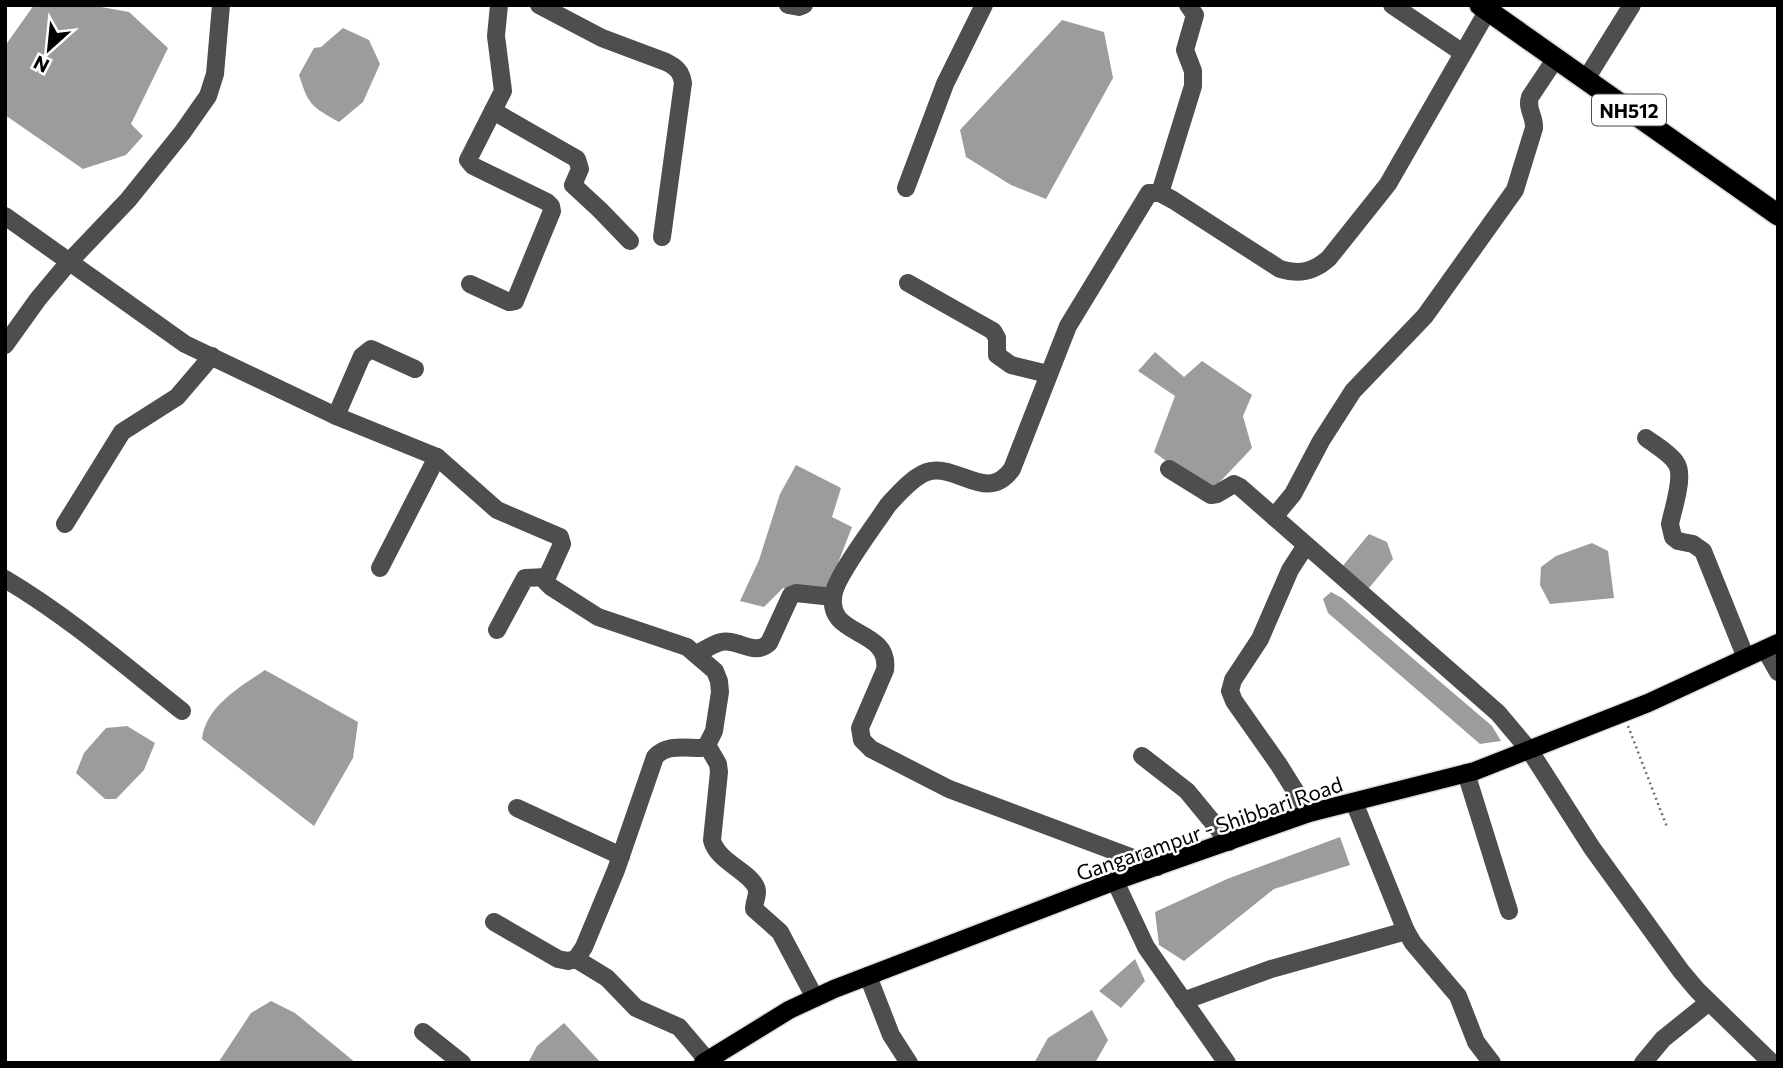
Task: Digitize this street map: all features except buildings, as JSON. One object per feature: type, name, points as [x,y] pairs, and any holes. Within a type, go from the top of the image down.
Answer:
[{"type":"highway","name":"NH512","points":[[1488,7],[1591,71],[1778,199]]},
{"type":"highway","name":"NH512","points":[[1488,7],[1778,215]]},
{"type":"main road","name":"Gangarampur - Shibbari Road","points":[[705,1061],[789,1010],[868,976],[1115,881],[1309,813],[1466,774],[1530,751],[1623,713],[1772,646]]},
{"type":"street","points":[[5,345],[69,262],[128,200],[208,96],[215,74],[221,5]]},
{"type":"street","points":[[470,284],[509,302],[515,301],[552,211],[547,202],[470,163],[470,154],[504,86],[496,36],[499,5]]},
{"type":"street","points":[[539,5],[602,38],[666,62],[682,74],[663,237]]},
{"type":"street","points":[[788,5],[804,5]]},
{"type":"street","points":[[906,188],[944,84],[984,5]]},
{"type":"street","points":[[1160,193],[1193,86],[1193,71],[1185,50],[1195,15],[1188,5]]},
{"type":"street","points":[[1392,5],[1463,53]]},
{"type":"street","points":[[1591,71],[1632,5]]},
{"type":"street","points":[[1157,867],[949,789],[871,748],[862,740],[860,728],[885,670],[884,651],[836,615],[833,597],[837,584],[888,505],[918,477],[928,471],[939,471],[985,484],[998,482],[1012,470],[1068,326],[1141,202],[1149,193],[1160,193],[1280,269],[1292,273],[1318,268],[1382,192],[1488,7]]},
{"type":"street","points":[[1274,517],[1293,494],[1321,441],[1353,391],[1425,316],[1515,190],[1534,128],[1535,121],[1528,104],[1530,97],[1556,58]]},
{"type":"street","points":[[493,111],[577,159],[580,169],[573,185],[630,241]]},
{"type":"street","points":[[5,216],[186,344],[336,416],[438,457],[497,510],[560,537],[562,544],[547,577],[551,587],[590,612],[676,642],[696,654],[715,671],[719,681],[714,731],[707,745],[701,748],[660,750],[655,757],[621,856],[584,947],[576,959],[558,959],[494,922]]},
{"type":"street","points":[[908,284],[993,331],[997,338],[998,355],[1003,361],[1048,374]]},
{"type":"street","points":[[336,416],[362,356],[371,349],[415,369]]},
{"type":"street","points":[[65,524],[122,432],[177,397],[212,356]]},
{"type":"street","points":[[1646,438],[1679,467],[1671,532],[1678,541],[1693,544],[1703,551],[1746,658]]},
{"type":"street","points":[[380,568],[438,457]]},
{"type":"street","points":[[1169,469],[1211,495],[1234,484],[1498,713],[1530,751],[1603,863],[1681,971],[1772,1063]]},
{"type":"street","points":[[1306,545],[1290,570],[1271,618],[1233,680],[1230,691],[1309,813]]},
{"type":"street","points":[[497,630],[525,578],[547,577]]},
{"type":"street","points":[[5,579],[72,622],[182,711]]},
{"type":"street","points":[[696,654],[721,642],[764,648],[769,643],[791,595],[796,593],[833,597]]},
{"type":"street","points":[[1772,646],[1778,672]]},
{"type":"street","points":[[707,745],[718,764],[719,772],[712,841],[714,849],[754,883],[757,893],[754,909],[780,932],[815,998]]},
{"type":"street","points":[[1142,756],[1188,791],[1229,842]]},
{"type":"street","points":[[1466,774],[1509,911]]},
{"type":"street","points":[[1354,802],[1406,931],[1458,996],[1476,1042],[1492,1063]]},
{"type":"street","points":[[517,808],[621,856]]},
{"type":"street","points":[[1115,881],[1146,947],[1227,1063]]},
{"type":"street","points":[[1184,1001],[1271,969],[1406,931]]},
{"type":"street","points":[[576,959],[607,978],[636,1008],[679,1027],[705,1061]]},
{"type":"street","points":[[868,976],[891,1035],[909,1063]]},
{"type":"street","points":[[1643,1063],[1664,1039],[1709,1002]]},
{"type":"street","points":[[423,1032],[461,1063]]},
{"type":"path","points":[[1623,713],[1667,827]]},
{"type":"shaded area","points":[[34,5],[90,5],[129,12],[168,48],[131,124],[143,136],[126,155],[83,169],[5,115],[5,46]]},
{"type":"shaded area","points":[[1062,20],[1104,32],[1113,78],[1046,199],[1011,185],[966,157],[960,130]]},
{"type":"shaded area","points":[[343,28],[369,40],[380,64],[363,102],[339,122],[312,104],[299,75],[314,48],[321,47]]},
{"type":"shaded area","points":[[1155,352],[1184,377],[1202,361],[1252,395],[1243,416],[1252,448],[1208,492],[1154,452],[1175,396],[1138,371]]},
{"type":"shaded area","points":[[796,465],[841,488],[832,517],[852,527],[826,594],[783,588],[764,607],[740,601],[759,560],[780,494]]},
{"type":"shaded area","points":[[1369,534],[1387,542],[1393,559],[1369,588],[1341,568]]},
{"type":"shaded area","points":[[1592,543],[1608,551],[1614,598],[1550,604],[1540,585],[1541,567],[1556,556]]},
{"type":"shaded area","points":[[1331,592],[1342,598],[1492,726],[1501,741],[1480,744],[1328,613],[1323,599]]},
{"type":"shaded area","points":[[265,670],[358,722],[353,758],[314,826],[202,739],[205,727],[217,707]]},
{"type":"shaded area","points":[[127,726],[155,743],[144,770],[116,799],[105,799],[76,773],[84,753],[106,728]]},
{"type":"shaded area","points":[[1340,837],[1350,865],[1274,889],[1184,961],[1159,945],[1155,912],[1227,879]]},
{"type":"shaded area","points":[[1135,959],[1145,981],[1121,1008],[1099,991]]},
{"type":"shaded area","points":[[271,1001],[295,1013],[356,1063],[218,1063],[251,1013]]},
{"type":"shaded area","points":[[1092,1010],[1108,1040],[1095,1063],[1034,1063],[1048,1038]]},
{"type":"shaded area","points":[[564,1023],[601,1063],[528,1063],[537,1046]]}]
